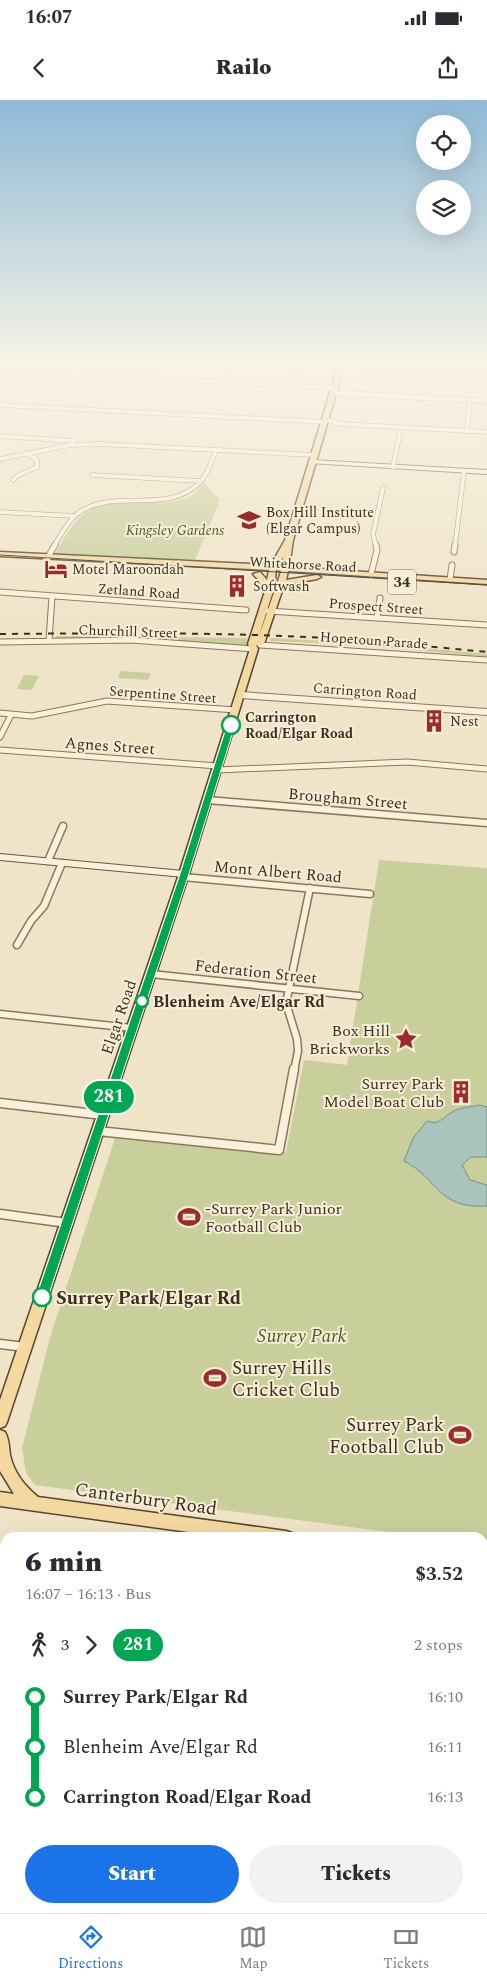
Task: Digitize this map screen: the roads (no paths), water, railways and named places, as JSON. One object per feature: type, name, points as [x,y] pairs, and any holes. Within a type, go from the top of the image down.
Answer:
[{"type":"main road","name":"Elgar Road","points":[[267,611],[284,575],[289,540],[316,448]]},
{"type":"main road","points":[[313,459],[393,467],[487,472]]},
{"type":"main road","name":"Elgar Road","points":[[0,1422],[184,876],[240,695],[257,647],[267,611],[273,568],[289,540]]},
{"type":"main road","name":"Whitehorse Road","points":[[0,554],[235,565],[273,568],[284,575],[487,587]]},
{"type":"main road","points":[[287,558],[302,569]]},
{"type":"main road","name":"Whitehorse Road","points":[[119,561],[257,574],[273,568]]},
{"type":"main road","name":"Whitehorse Road","points":[[284,575],[302,569],[487,582]]},
{"type":"main road","points":[[257,574],[270,588]]},
{"type":"main road","name":"Mont Albert Road","points":[[0,857],[184,876]]},
{"type":"main road","points":[[0,1436],[6,1468],[16,1488],[32,1503]]},
{"type":"main road","name":"Canterbury Road","points":[[0,1499],[242,1532]]},
{"type":"street","points":[[0,459],[56,448]]},
{"type":"street","points":[[170,448],[313,459]]},
{"type":"street","points":[[393,467],[397,448]]},
{"type":"street","points":[[48,557],[74,516],[83,509],[109,502],[179,496],[190,491],[201,481],[216,450]]},
{"type":"street","points":[[13,480],[38,465],[34,457],[27,453]]},
{"type":"street","points":[[454,552],[464,471]]},
{"type":"street","points":[[92,475],[201,481]]},
{"type":"street","points":[[372,574],[377,550],[373,534],[382,488]]},
{"type":"street","points":[[0,512],[74,516]]},
{"type":"street","points":[[450,579],[452,565]]},
{"type":"street","name":"Zetland Road","points":[[0,592],[246,610]]},
{"type":"street","points":[[49,641],[52,596]]},
{"type":"street","points":[[377,618],[380,598]]},
{"type":"street","name":"Prospect Street","points":[[267,611],[487,625]]},
{"type":"street","name":"Churchill Street","points":[[0,642],[131,640],[257,647]]},
{"type":"street","name":"Hopetoun Parade","points":[[257,647],[487,660]]},
{"type":"street","name":"Carrington Road","points":[[240,695],[487,712]]},
{"type":"street","name":"Serpentine Street","points":[[0,713],[32,716],[106,701],[236,710]]},
{"type":"street","points":[[0,737],[11,715]]},
{"type":"street","name":"Agnes Street","points":[[0,750],[218,768],[276,769],[322,764],[388,762],[442,764],[487,769]]},
{"type":"street","name":"Brougham Street","points":[[207,800],[487,823]]},
{"type":"street","points":[[48,862],[64,826]]},
{"type":"street","points":[[17,945],[31,921],[44,906],[62,863]]},
{"type":"street","name":"Mont Albert Road","points":[[184,876],[370,894]]},
{"type":"street","points":[[98,1131],[279,1150],[298,1051],[297,1038],[287,1013],[286,1004],[310,888]]},
{"type":"street","name":"Federation Street","points":[[151,974],[359,996]]},
{"type":"street","points":[[0,1014],[132,1028]]},
{"type":"street","points":[[0,1103],[103,1115]]},
{"type":"street","points":[[0,1214],[67,1223]]},
{"type":"street","points":[[0,1344],[25,1347]]},
{"type":"water","points":[[480,1105],[487,1107],[487,1157],[471,1157],[462,1165],[470,1180],[487,1185],[487,1206],[471,1206],[448,1198],[416,1168],[404,1161],[413,1138],[427,1121],[438,1122],[455,1110]]},
{"type":"tram line","points":[[0,555],[487,585]]},
{"type":"railway","points":[[0,634],[162,633],[284,636],[487,652]]},
{"type":"place","name":"Box Hill Institute (Elgar Campus)","points":[[249,520]]},
{"type":"place","name":"Motel Maroondah","points":[[56,569]]},
{"type":"place","name":"Softwash","points":[[237,586]]},
{"type":"place","name":"Nest","points":[[434,721]]},
{"type":"place","name":"Carrington Road/Elgar Road","points":[[231,725]]},
{"type":"place","name":"Blenheim Ave/Elgar Rd","points":[[142,1001]]},
{"type":"place","name":"Box Hill Brickworks","points":[[406,1039]]},
{"type":"place","name":"Surrey Park Model Boat Club","points":[[461,1092]]},
{"type":"place","name":"-Surrey Park Junior Football Club","points":[[189,1217]]},
{"type":"place","name":"Surrey Park/Elgar Rd","points":[[42,1297]]},
{"type":"place","name":"Surrey Hills Cricket Club","points":[[215,1378]]},
{"type":"place","name":"Surrey Park Football Club","points":[[460,1435]]},
{"type":"park label","name":"Kingsley Gardens","points":[[175,530]]},
{"type":"park label","name":"Surrey Park","points":[[302,1335]]}]
